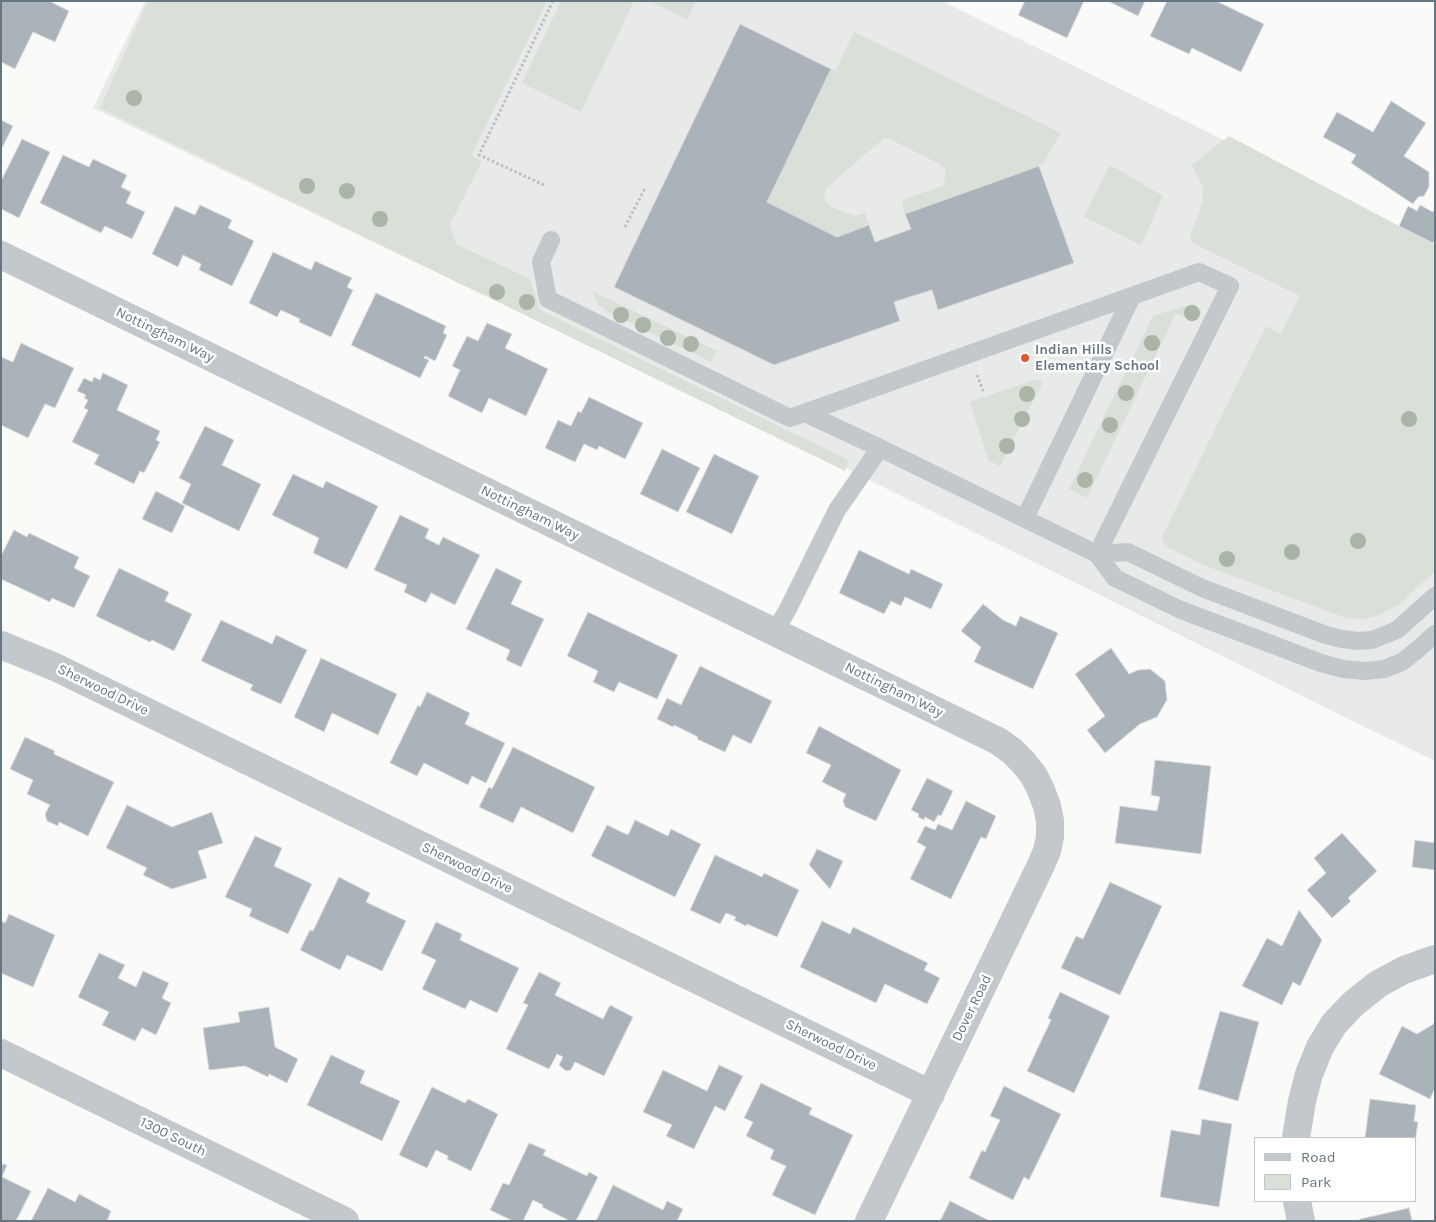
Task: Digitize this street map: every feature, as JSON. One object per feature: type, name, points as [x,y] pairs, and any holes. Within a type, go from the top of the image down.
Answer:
[{"type":"street","name":"Nottingham Way","points":[[1,255],[998,741],[1024,762],[1041,790]]},
{"type":"street","name":"Sherwood Drive","points":[[1,645],[55,667],[931,1094]]},
{"type":"street","name":"Dover Road","points":[[869,1221],[1042,865],[1050,837],[1050,821],[1041,790]]},
{"type":"street","points":[[1296,1137],[1296,1128],[1309,1074],[1320,1047],[1334,1024],[1353,1004],[1378,984],[1404,970],[1435,959]]},
{"type":"street","name":"1300 South","points":[[1,1053],[345,1221]]},
{"type":"street","points":[[1297,1202],[1301,1221]]},
{"type":"lane","points":[[551,240],[541,262],[548,299],[790,418],[1199,272],[1230,286],[1098,554]]},
{"type":"lane","points":[[1025,518],[1132,296]]},
{"type":"lane","points":[[805,413],[1098,554],[1116,578],[1181,610],[1321,663],[1343,669],[1365,671],[1384,668],[1402,662],[1435,634]]},
{"type":"lane","points":[[774,632],[787,612],[836,510],[880,448]]},
{"type":"lane","points":[[1098,554],[1128,552],[1202,588],[1326,635],[1358,641],[1372,640],[1397,630],[1435,596]]},
{"type":"path","points":[[544,185],[479,155],[553,1]]},
{"type":"path","points":[[625,227],[645,188]]},
{"type":"shaded area","name":"Indian Hills Elementary School","points":[[145,1],[942,1],[1435,244],[1435,761],[853,472],[93,108]]},
{"type":"green space","points":[[148,1],[547,1],[471,156],[482,161],[450,224],[456,244],[530,279],[540,310],[846,459],[848,463],[845,471],[100,108]]},
{"type":"green space","points":[[561,1],[634,1],[581,112],[522,83]]},
{"type":"green space","points":[[650,1],[696,1],[687,20]]},
{"type":"green space","points":[[854,32],[1061,133],[1045,160],[1039,166],[905,214],[902,200],[943,186],[945,169],[938,163],[890,139],[884,138],[826,188],[825,201],[832,207],[855,216],[865,213],[869,225],[837,237],[767,202],[831,69],[835,71]]},
{"type":"green space","points":[[1229,136],[1435,245],[1435,571],[1398,605],[1380,615],[1363,619],[1346,618],[1206,566],[1165,546],[1162,537],[1266,326],[1281,334],[1300,296],[1193,243],[1190,236],[1203,200],[1203,188],[1192,165]]},
{"type":"green space","points":[[1110,165],[1163,196],[1141,245],[1084,217]]},
{"type":"green space","points":[[592,291],[717,351],[711,362],[608,312],[597,303]]},
{"type":"green space","points":[[1191,304],[1201,312],[1198,319],[1194,321],[1176,313],[1087,498],[1069,489],[1153,316]]},
{"type":"green space","points":[[1037,379],[1043,382],[1000,466],[988,460],[970,402]]},
{"type":"building","points":[[1,1],[49,1],[69,11],[55,42],[33,32],[15,69],[1,62]]},
{"type":"building","points":[[1025,1],[1084,1],[1067,38],[1018,15]]},
{"type":"building","points":[[1108,1],[1145,1],[1138,16]]},
{"type":"building","points":[[1167,1],[1216,1],[1264,24],[1241,72],[1192,48],[1189,54],[1150,36]]},
{"type":"building","points":[[740,24],[831,69],[767,202],[837,237],[869,225],[875,242],[911,229],[905,214],[1039,166],[1074,263],[938,310],[932,290],[894,302],[900,321],[774,365],[614,287]]},
{"type":"building","points":[[1391,101],[1426,123],[1404,156],[1429,172],[1429,187],[1424,196],[1418,197],[1413,204],[1351,163],[1356,155],[1323,137],[1337,112],[1373,132]]},
{"type":"building","points":[[1,120],[13,126],[1,150]]},
{"type":"building","points":[[22,139],[50,152],[19,218],[1,209],[1,181]]},
{"type":"building","points":[[63,155],[89,167],[93,159],[127,175],[121,187],[131,192],[126,203],[145,212],[132,239],[105,226],[101,233],[40,203]]},
{"type":"building","points":[[200,205],[232,220],[228,228],[254,241],[232,286],[199,270],[201,264],[183,255],[178,267],[152,254],[175,206],[195,215]]},
{"type":"building","points":[[1420,205],[1433,212],[1435,209],[1435,240],[1433,243],[1399,226],[1408,206],[1417,211]]},
{"type":"building","points":[[273,252],[311,270],[315,261],[352,278],[347,287],[353,290],[331,337],[299,322],[300,319],[281,310],[277,317],[249,303]]},
{"type":"building","points":[[376,293],[446,326],[443,333],[447,335],[435,361],[425,356],[424,358],[429,360],[420,378],[351,345]]},
{"type":"building","points":[[487,323],[512,334],[505,348],[548,369],[526,416],[489,398],[482,413],[448,396],[460,370],[452,366],[467,336],[478,341]]},
{"type":"building","points":[[21,343],[74,368],[55,408],[45,404],[28,438],[1,425],[1,357],[13,362]]},
{"type":"building","points":[[103,373],[128,385],[117,410],[160,431],[156,440],[160,442],[144,473],[140,471],[134,484],[94,464],[99,455],[72,442],[88,410],[84,408],[88,400],[84,398],[86,395],[77,391],[84,378],[92,382],[94,377],[100,380]]},
{"type":"building","points":[[589,397],[643,423],[625,459],[599,446],[597,450],[584,444],[575,462],[545,448],[558,420],[571,426],[578,411],[581,413]]},
{"type":"building","points":[[205,426],[234,440],[222,465],[261,484],[239,531],[182,503],[191,484],[179,478]]},
{"type":"building","points":[[662,449],[700,468],[678,512],[640,494]]},
{"type":"building","points":[[714,454],[759,476],[732,534],[686,512]]},
{"type":"building","points":[[293,474],[323,488],[326,481],[378,506],[347,569],[313,553],[319,538],[272,515]]},
{"type":"building","points":[[156,491],[185,506],[172,533],[142,519]]},
{"type":"building","points":[[400,515],[429,529],[425,538],[439,545],[443,537],[480,555],[455,605],[431,593],[426,603],[404,592],[407,585],[374,570]]},
{"type":"building","points":[[14,530],[27,537],[29,533],[79,557],[74,568],[90,576],[74,608],[52,598],[50,602],[1,579],[1,556]]},
{"type":"building","points":[[859,550],[909,574],[911,569],[943,584],[931,609],[905,597],[901,606],[891,601],[884,614],[839,593]]},
{"type":"building","points":[[119,568],[169,592],[165,601],[192,614],[174,651],[152,640],[150,642],[96,616]]},
{"type":"building","points":[[496,568],[522,581],[511,604],[544,619],[521,667],[506,660],[510,650],[466,629]]},
{"type":"building","points":[[983,604],[1003,620],[1016,626],[1020,616],[1058,633],[1033,689],[974,662],[981,647],[961,631]]},
{"type":"building","points":[[588,612],[678,655],[657,699],[619,682],[614,692],[593,682],[598,671],[567,656]]},
{"type":"building","points":[[221,620],[272,644],[276,635],[307,650],[281,704],[250,690],[253,685],[201,661]]},
{"type":"building","points":[[1111,648],[1129,674],[1138,670],[1150,669],[1165,681],[1167,700],[1157,717],[1140,724],[1105,753],[1087,730],[1105,716],[1075,674]]},
{"type":"building","points":[[321,658],[397,694],[378,735],[332,713],[324,732],[294,717]]},
{"type":"building","points":[[700,666],[772,701],[751,744],[733,735],[725,752],[697,739],[698,737],[674,725],[673,727],[657,719],[667,698],[681,705]]},
{"type":"building","points":[[427,692],[470,713],[465,724],[505,743],[486,783],[472,776],[468,785],[424,763],[417,776],[390,763],[418,705],[420,707]]},
{"type":"building","points":[[819,726],[901,770],[876,821],[845,807],[843,801],[846,794],[822,782],[831,765],[806,753]]},
{"type":"building","points":[[25,737],[55,751],[54,754],[114,782],[88,836],[59,822],[58,826],[47,821],[45,814],[50,805],[27,794],[33,780],[10,769]]},
{"type":"building","points":[[513,747],[595,787],[573,833],[521,807],[513,823],[479,807],[489,787],[492,789]]},
{"type":"building","points":[[1155,760],[1211,766],[1201,854],[1115,843],[1120,806],[1157,811],[1160,797],[1151,795]]},
{"type":"building","points":[[927,778],[953,791],[941,816],[938,815],[934,822],[925,817],[924,820],[918,817],[919,814],[911,810]]},
{"type":"building","points":[[966,801],[996,816],[986,839],[981,837],[951,899],[910,879],[926,847],[917,842],[925,826],[935,830],[938,824],[952,830]]},
{"type":"building","points":[[127,805],[172,827],[212,812],[223,843],[198,851],[207,878],[172,889],[143,875],[147,868],[106,848]]},
{"type":"building","points":[[635,820],[668,836],[671,829],[701,844],[675,897],[591,856],[607,825],[628,835]]},
{"type":"building","points":[[1342,833],[1377,871],[1348,898],[1351,901],[1332,918],[1307,890],[1326,873],[1314,858]]},
{"type":"building","points":[[255,836],[282,848],[274,866],[312,884],[288,934],[249,916],[252,909],[225,897]]},
{"type":"building","points":[[1415,840],[1435,843],[1435,870],[1412,867]]},
{"type":"building","points":[[817,849],[843,861],[830,889],[809,865]]},
{"type":"building","points":[[715,855],[762,877],[764,873],[799,890],[777,937],[747,924],[746,926],[734,920],[736,917],[726,913],[720,924],[690,910]]},
{"type":"building","points":[[339,877],[370,893],[366,902],[406,921],[382,971],[347,955],[340,970],[300,950],[310,930],[313,931]]},
{"type":"building","points":[[1110,882],[1162,906],[1120,995],[1061,968],[1076,936],[1083,939]]},
{"type":"building","points":[[1299,910],[1322,940],[1300,986],[1293,982],[1282,1005],[1242,986],[1267,938],[1282,946]]},
{"type":"building","points":[[9,914],[55,935],[33,987],[1,973],[1,921],[5,923]]},
{"type":"building","points":[[822,921],[850,934],[853,927],[928,963],[924,970],[940,978],[927,1004],[885,984],[876,1003],[800,967]]},
{"type":"building","points":[[436,922],[462,934],[460,940],[519,968],[497,1013],[470,1000],[465,1009],[422,989],[436,960],[421,953]]},
{"type":"building","points":[[99,953],[125,965],[118,978],[136,987],[143,971],[169,983],[162,998],[171,1003],[156,1035],[142,1028],[135,1041],[102,1025],[109,1012],[78,997]]},
{"type":"building","points":[[539,972],[561,983],[555,995],[603,1019],[610,1005],[633,1017],[604,1076],[575,1062],[571,1070],[566,1071],[559,1065],[563,1057],[557,1054],[549,1069],[506,1049],[528,1005],[523,1003]]},
{"type":"building","points":[[1060,992],[1110,1016],[1074,1093],[1027,1071],[1051,1020],[1048,1018]]},
{"type":"building","points":[[269,1007],[275,1047],[298,1059],[287,1083],[269,1074],[268,1077],[245,1066],[209,1070],[203,1028],[240,1022],[238,1012]]},
{"type":"building","points":[[1220,1011],[1259,1022],[1238,1101],[1198,1089]]},
{"type":"building","points":[[1435,1023],[1435,1088],[1430,1099],[1379,1074],[1402,1026],[1417,1034]]},
{"type":"building","points":[[331,1055],[365,1071],[360,1083],[400,1101],[382,1141],[307,1105]]},
{"type":"building","points":[[719,1065],[743,1076],[725,1111],[715,1106],[694,1149],[666,1136],[672,1125],[643,1112],[663,1070],[707,1091]]},
{"type":"building","points":[[761,1083],[812,1108],[809,1114],[853,1135],[815,1215],[772,1195],[786,1166],[770,1159],[774,1150],[746,1136],[753,1122],[744,1118]]},
{"type":"building","points":[[1004,1086],[1061,1114],[1029,1180],[1024,1177],[1013,1200],[969,1178],[982,1150],[985,1152],[1000,1120],[990,1116]]},
{"type":"building","points":[[432,1087],[465,1103],[468,1099],[498,1114],[471,1171],[447,1159],[448,1156],[436,1150],[427,1168],[399,1155]]},
{"type":"building","points":[[1370,1099],[1416,1105],[1414,1121],[1418,1122],[1416,1137],[1365,1137]]},
{"type":"building","points":[[1202,1119],[1232,1124],[1219,1207],[1160,1197],[1171,1130],[1200,1135]]},
{"type":"building","points":[[529,1143],[546,1150],[543,1155],[587,1176],[589,1172],[598,1177],[576,1221],[570,1221],[542,1207],[543,1205],[533,1200],[523,1221],[513,1221],[490,1210],[503,1183],[509,1185]]},
{"type":"building","points":[[1,1164],[7,1165],[2,1177],[31,1191],[16,1221],[1,1221]]},
{"type":"building","points":[[613,1185],[663,1210],[667,1201],[683,1209],[677,1221],[596,1221]]},
{"type":"building","points":[[48,1188],[75,1202],[79,1194],[111,1211],[107,1221],[31,1221]]},
{"type":"building","points":[[950,1201],[990,1221],[940,1221]]},
{"type":"building","points":[[1409,1208],[1412,1221],[1360,1221],[1360,1219]]},
{"type":"place","name":"Indian Hills Elementary School","points":[[1025,358]]}]
